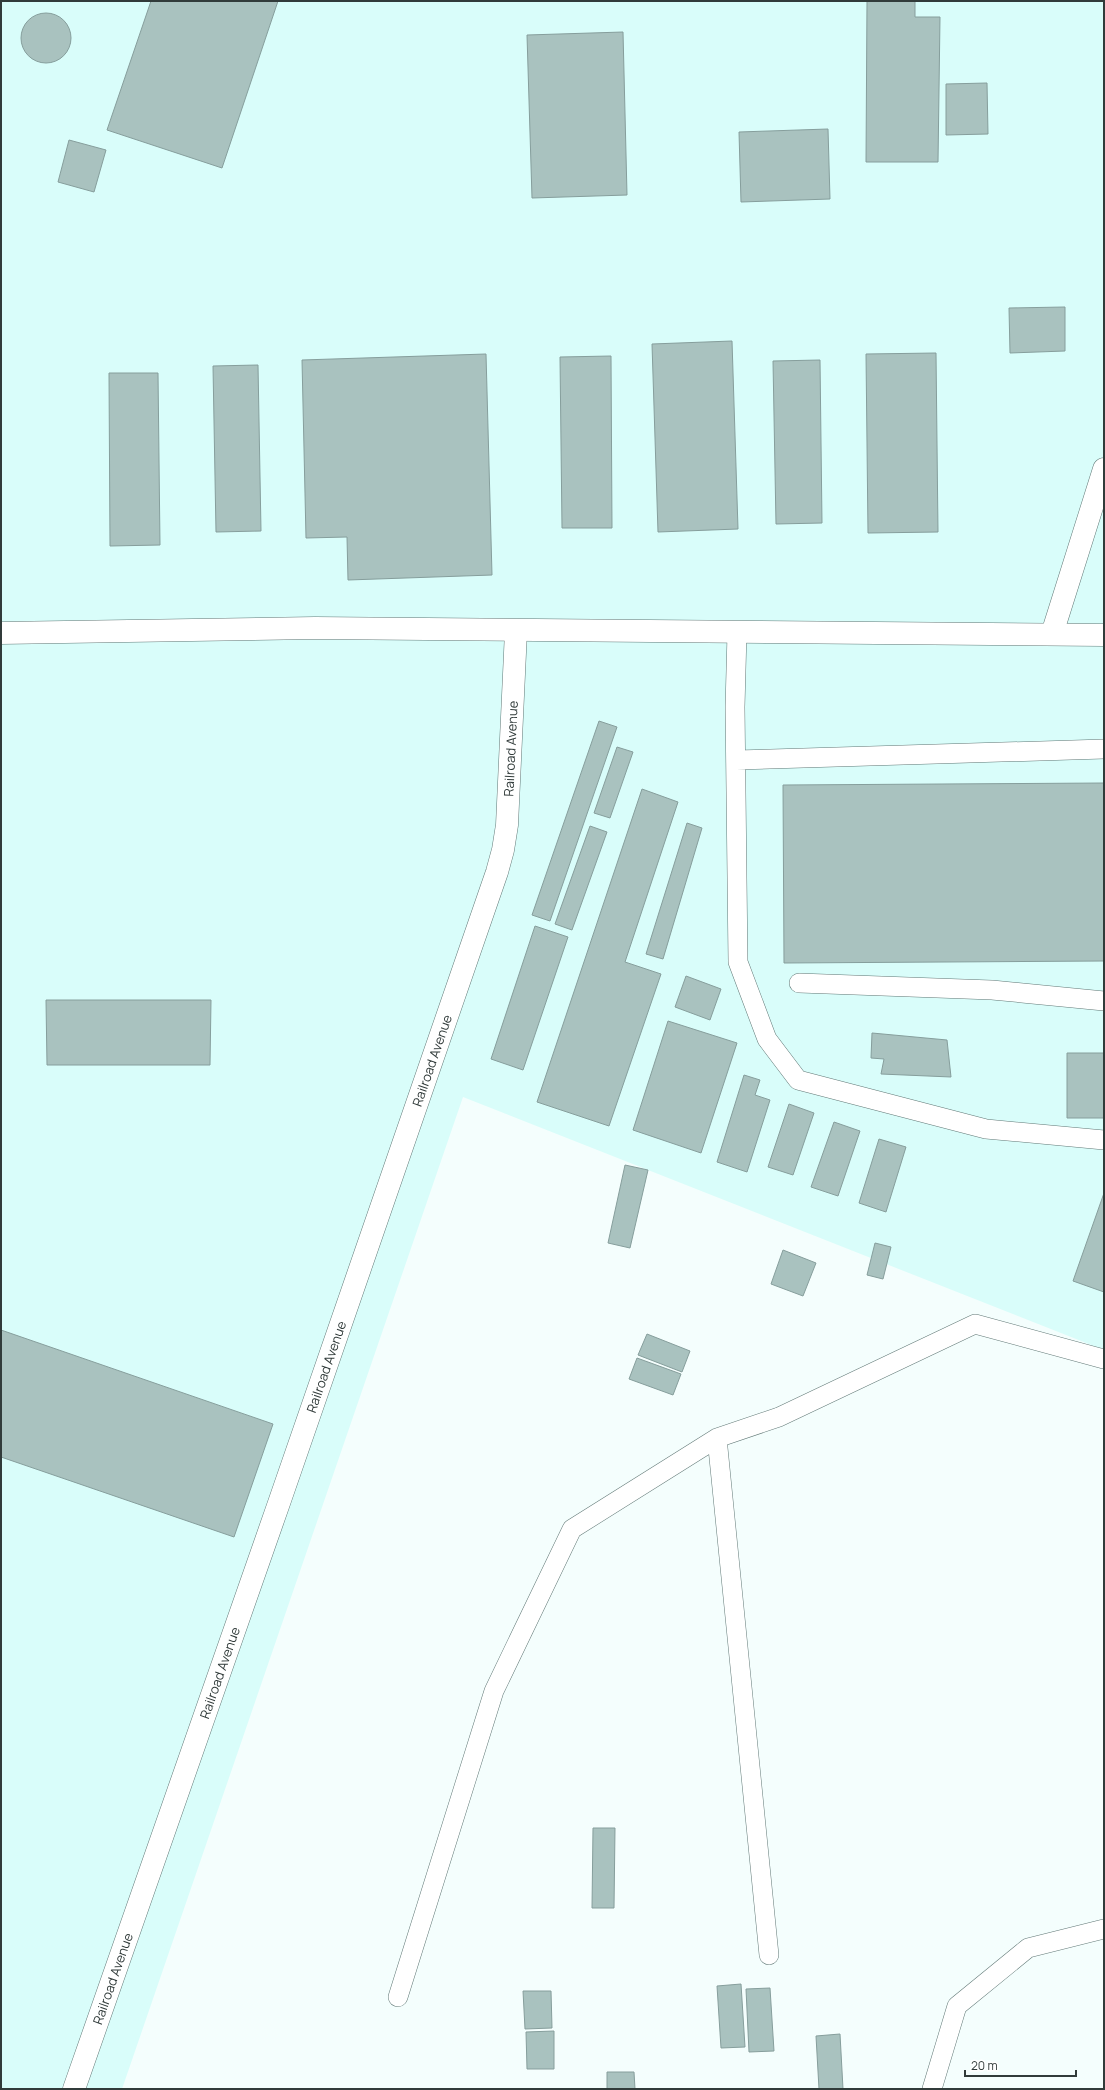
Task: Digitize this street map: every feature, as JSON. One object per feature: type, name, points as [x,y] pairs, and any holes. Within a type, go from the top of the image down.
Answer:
[{"type":"street","points":[[1052,634],[1104,469]]},
{"type":"street","points":[[1,633],[315,628],[516,631],[1052,634],[1104,636]]},
{"type":"street","name":"Railroad Avenue","points":[[74,2089],[497,872],[503,850],[507,825],[516,631]]},
{"type":"lane","points":[[737,632],[736,760],[738,962],[767,1039],[798,1080],[986,1129],[1104,1140]]},
{"type":"lane","points":[[736,760],[1104,749]]},
{"type":"lane","points":[[799,983],[992,990],[1104,1001]]},
{"type":"lane","points":[[398,1997],[494,1691],[572,1529],[717,1438],[779,1417],[975,1324],[1104,1358]]},
{"type":"lane","points":[[717,1438],[768,1955]]},
{"type":"lane","points":[[932,2089],[957,2006],[1028,1948],[1104,1929]]},
{"type":"shaded area","points":[[1,1],[1104,1],[1104,1350],[463,1097],[122,2089],[1,2089]]},
{"type":"building","points":[[151,1],[278,1],[222,168],[107,130]]},
{"type":"building","points":[[867,1],[915,1],[915,17],[940,17],[938,162],[866,162]]},
{"type":"building","points":[[46,13],[55,15],[64,20],[69,29],[71,38],[69,47],[64,56],[55,61],[46,63],[37,61],[28,56],[23,47],[21,38],[23,29],[28,20],[37,15]]},
{"type":"building","points":[[623,32],[627,195],[532,198],[527,35]]},
{"type":"building","points":[[987,83],[988,134],[946,135],[946,84]]},
{"type":"building","points":[[828,129],[830,199],[741,202],[739,132]]},
{"type":"building","points":[[69,140],[106,150],[94,192],[58,182]]},
{"type":"building","points":[[1065,307],[1065,351],[1010,353],[1009,308]]},
{"type":"building","points":[[732,341],[738,529],[658,532],[652,344]]},
{"type":"building","points":[[936,353],[938,532],[868,533],[866,354]]},
{"type":"building","points":[[486,354],[492,575],[348,580],[347,537],[306,538],[302,360]]},
{"type":"building","points":[[611,356],[612,528],[562,528],[560,357]]},
{"type":"building","points":[[820,360],[822,523],[776,524],[773,361]]},
{"type":"building","points":[[258,365],[261,531],[216,532],[213,366]]},
{"type":"building","points":[[109,373],[158,373],[160,545],[110,546]]},
{"type":"building","points":[[599,721],[617,727],[550,921],[532,915]]},
{"type":"building","points":[[617,747],[633,752],[610,818],[594,813]]},
{"type":"building","points":[[1104,783],[1104,961],[784,963],[783,785]]},
{"type":"building","points":[[642,789],[678,802],[625,962],[661,974],[609,1126],[537,1102]]},
{"type":"building","points":[[687,823],[702,828],[663,959],[646,954]]},
{"type":"building","points":[[590,826],[607,832],[572,930],[555,924]]},
{"type":"building","points":[[535,926],[568,937],[523,1070],[491,1059]]},
{"type":"building","points":[[686,976],[721,989],[710,1020],[675,1007]]},
{"type":"building","points":[[46,1000],[211,1000],[210,1065],[47,1065]]},
{"type":"building","points":[[668,1021],[737,1043],[701,1153],[633,1130]]},
{"type":"building","points":[[872,1033],[947,1040],[951,1077],[881,1074],[884,1059],[871,1058]]},
{"type":"building","points":[[1067,1053],[1104,1053],[1104,1118],[1067,1118]]},
{"type":"building","points":[[744,1075],[760,1080],[755,1095],[770,1100],[747,1172],[717,1162]]},
{"type":"building","points":[[789,1104],[814,1113],[793,1175],[768,1167]]},
{"type":"building","points":[[834,1122],[860,1131],[838,1196],[811,1187]]},
{"type":"building","points":[[879,1139],[906,1147],[886,1212],[859,1203]]},
{"type":"building","points":[[625,1165],[648,1170],[630,1248],[608,1243]]},
{"type":"building","points":[[1104,1193],[1104,1292],[1073,1281]]},
{"type":"building","points":[[875,1243],[891,1247],[883,1279],[867,1275]]},
{"type":"building","points":[[783,1250],[816,1263],[803,1296],[771,1284]]},
{"type":"building","points":[[1,1330],[273,1424],[234,1537],[1,1457]]},
{"type":"building","points":[[647,1334],[690,1351],[682,1372],[638,1355]]},
{"type":"building","points":[[637,1358],[681,1374],[673,1395],[629,1379]]},
{"type":"building","points":[[593,1828],[615,1828],[614,1908],[592,1908]]},
{"type":"building","points":[[741,1984],[745,2047],[721,2048],[717,1986]]},
{"type":"building","points":[[770,1988],[774,2051],[749,2052],[746,1989]]},
{"type":"building","points":[[523,1991],[551,1991],[552,2028],[525,2029]]},
{"type":"building","points":[[554,2031],[554,2069],[527,2069],[526,2032]]},
{"type":"building","points":[[840,2034],[843,2089],[819,2089],[816,2036]]},
{"type":"building","points":[[607,2072],[634,2072],[635,2089],[607,2089]]}]
